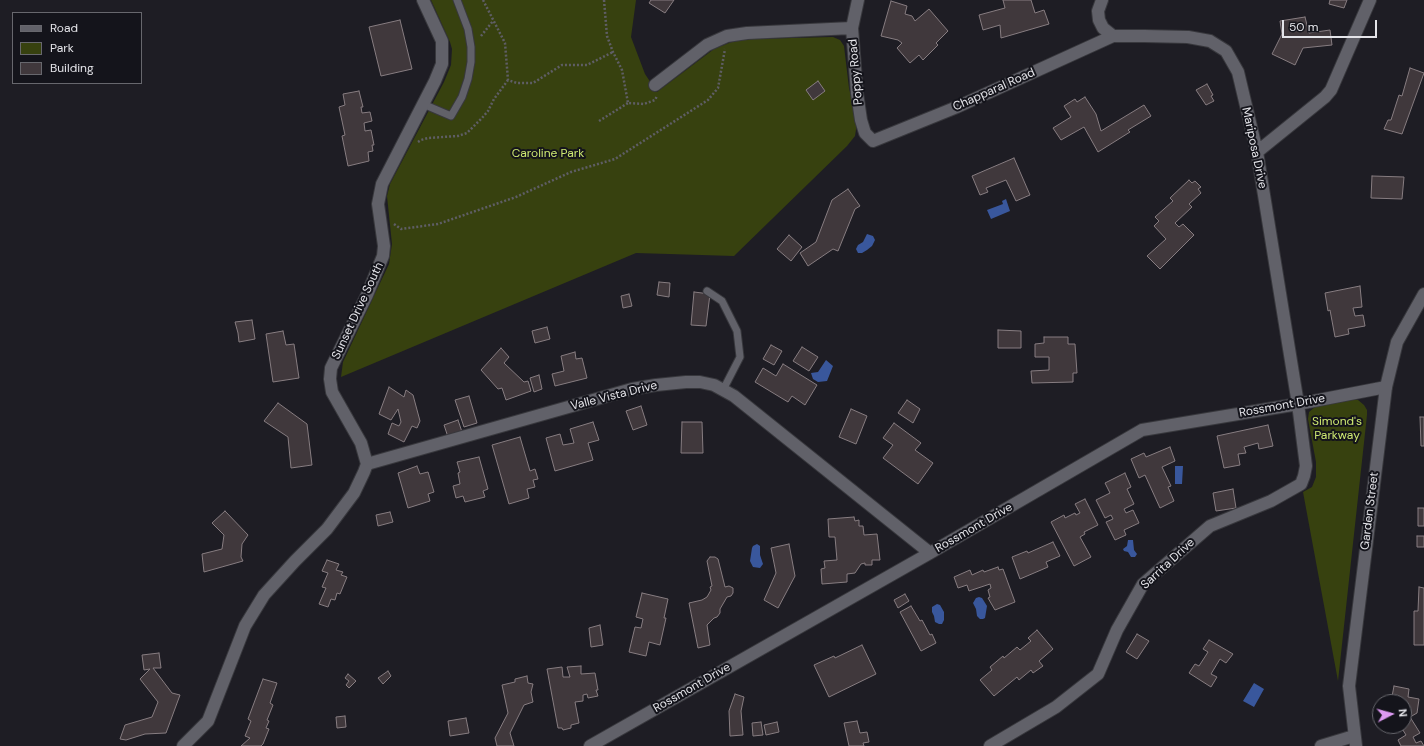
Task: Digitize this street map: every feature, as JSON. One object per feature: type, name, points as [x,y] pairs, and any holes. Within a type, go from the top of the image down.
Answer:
[{"type":"street","name":"Sunset Drive South","points":[[367,464],[361,443],[332,392],[330,379],[331,368],[367,295],[383,256],[384,246],[378,204],[382,184],[442,64],[442,40],[422,0]]},
{"type":"street","name":"Poppy Road","points":[[858,0],[852,28],[857,93],[861,120],[865,133],[873,141]]},
{"type":"street","points":[[1102,0],[1098,11],[1099,20],[1103,28],[1113,36]]},
{"type":"street","points":[[1256,152],[1325,97],[1331,90],[1370,0]]},
{"type":"street","points":[[655,85],[707,45],[727,36],[747,33],[852,28]]},
{"type":"street","name":"Chapparal Road","points":[[873,141],[958,107],[1113,36]]},
{"type":"street","name":"Mariposa Drive","points":[[1113,36],[1188,37],[1210,41],[1226,51],[1238,72],[1256,152],[1298,404]]},
{"type":"street","name":"Garden Street","points":[[1355,741],[1349,686],[1386,387],[1397,342],[1424,294]]},
{"type":"street","name":"Valle Vista Drive","points":[[367,464],[632,389],[656,385],[700,382],[714,385],[734,396],[930,553]]},
{"type":"street","name":"Rossmont Drive","points":[[590,746],[930,553],[1142,430],[1298,404],[1386,387]]},
{"type":"street","name":"Sarrita Drive","points":[[990,746],[1056,707],[1098,674],[1117,630],[1143,584],[1210,526],[1271,501],[1301,484],[1306,466],[1298,404]]},
{"type":"street","points":[[183,746],[208,721],[245,626],[264,595],[295,561],[327,530],[354,493],[367,464]]},
{"type":"street","points":[[1321,746],[1355,741]]},
{"type":"lane","points":[[423,104],[452,116],[462,97],[468,79],[471,62],[471,47],[468,29],[457,0]]},
{"type":"lane","points":[[707,291],[722,301],[737,331],[740,357],[723,390]]},
{"type":"path","points":[[416,144],[421,140],[428,138],[458,136],[467,133],[482,118],[508,80],[505,43],[483,0]]},
{"type":"path","points":[[604,0],[608,36],[613,52],[622,70],[628,104]]},
{"type":"path","points":[[481,36],[493,21]]},
{"type":"path","points":[[392,219],[394,225],[401,228],[438,224],[516,197],[571,172],[615,159],[708,100],[718,88],[727,36]]},
{"type":"path","points":[[508,80],[517,83],[533,83],[562,65],[587,64],[613,52]]},
{"type":"path","points":[[599,121],[628,104],[644,104],[655,100],[658,92],[655,85]]},
{"type":"green space","name":"Caroline Park","points":[[431,0],[636,0],[631,37],[645,74],[657,92],[714,49],[734,41],[750,39],[833,37],[840,40],[844,46],[849,88],[857,123],[855,136],[847,146],[734,256],[636,253],[341,377],[343,362],[389,264],[392,244],[387,196],[390,184],[444,82],[451,65],[452,49],[450,42]]},
{"type":"green space","name":"Simond's Parkway","points":[[1354,399],[1358,400],[1364,405],[1367,410],[1367,415],[1338,681],[1303,492],[1312,487],[1316,477],[1316,462],[1308,419],[1309,412],[1315,407]]},
{"type":"water","points":[[1006,199],[1010,211],[991,219],[987,210],[1003,204],[1002,201]]},
{"type":"water","points":[[867,234],[873,236],[875,240],[872,246],[867,250],[862,253],[858,253],[856,249],[858,245],[863,242]]},
{"type":"water","points":[[826,360],[833,366],[827,381],[818,382],[813,379],[811,373],[818,372]]},
{"type":"water","points":[[1175,466],[1183,466],[1182,484],[1175,484]]},
{"type":"water","points":[[1128,540],[1133,540],[1134,550],[1137,554],[1135,557],[1131,557],[1128,552],[1124,551],[1123,549],[1127,546]]},
{"type":"water","points":[[757,544],[760,546],[760,555],[763,564],[760,568],[753,567],[750,561],[752,548]]},
{"type":"water","points":[[976,598],[982,598],[987,606],[985,618],[983,619],[980,619],[977,616],[973,603]]},
{"type":"water","points":[[937,604],[940,605],[944,612],[944,620],[942,624],[935,622],[932,612],[932,607]]},
{"type":"water","points":[[1254,683],[1264,689],[1254,707],[1243,701]]},
{"type":"building","points":[[651,0],[674,0],[665,13],[649,3]]},
{"type":"building","points":[[1003,0],[1031,0],[1035,13],[1044,10],[1049,24],[1001,38],[1000,25],[983,30],[979,15],[1005,8]]},
{"type":"building","points":[[1330,0],[1347,0],[1344,8],[1329,4]]},
{"type":"building","points":[[891,1],[907,6],[905,14],[912,16],[915,21],[929,9],[948,31],[936,43],[938,45],[923,60],[919,55],[910,63],[897,48],[902,43],[898,40],[881,36]]},
{"type":"building","points":[[1305,17],[1309,33],[1330,30],[1332,45],[1303,48],[1295,65],[1272,54],[1282,34],[1280,21]]},
{"type":"building","points":[[400,20],[412,69],[381,76],[369,27]]},
{"type":"building","points":[[1410,68],[1424,73],[1402,134],[1384,129],[1388,120],[1391,120],[1399,95],[1402,96]]},
{"type":"building","points":[[818,81],[825,91],[813,100],[806,90]]},
{"type":"building","points":[[1207,84],[1213,95],[1211,96],[1214,101],[1206,105],[1196,90]]},
{"type":"building","points":[[359,91],[363,107],[361,107],[362,113],[370,112],[372,121],[364,123],[365,131],[371,130],[374,145],[372,145],[373,151],[368,152],[369,161],[348,166],[342,136],[345,135],[339,107],[345,105],[343,94]]},
{"type":"building","points":[[1085,97],[1096,114],[1101,131],[1144,105],[1151,116],[1128,130],[1130,132],[1098,152],[1084,127],[1061,140],[1053,128],[1071,117],[1064,106],[1075,99],[1077,102]]},
{"type":"building","points":[[1014,158],[1030,195],[1016,201],[1006,180],[986,188],[988,192],[980,195],[972,176]]},
{"type":"building","points":[[1372,176],[1404,177],[1402,199],[1371,198]]},
{"type":"building","points":[[1189,180],[1192,183],[1195,181],[1201,187],[1198,189],[1201,193],[1189,204],[1192,207],[1175,223],[1179,227],[1183,224],[1194,235],[1160,269],[1147,256],[1166,239],[1154,226],[1159,221],[1155,217],[1173,201],[1170,198]]},
{"type":"building","points":[[848,189],[860,206],[855,209],[838,251],[833,249],[808,266],[800,253],[816,242],[832,200]]},
{"type":"building","points":[[789,235],[802,247],[791,261],[777,249]]},
{"type":"building","points":[[659,282],[670,283],[669,297],[657,295]]},
{"type":"building","points":[[1360,286],[1362,307],[1353,308],[1355,316],[1363,315],[1365,326],[1348,329],[1349,334],[1335,337],[1325,293]]},
{"type":"building","points":[[694,292],[710,294],[706,326],[691,325]]},
{"type":"building","points":[[629,294],[632,306],[623,308],[621,296]]},
{"type":"building","points":[[252,320],[255,339],[239,342],[235,322]]},
{"type":"building","points":[[547,327],[550,339],[535,343],[532,331]]},
{"type":"building","points":[[998,330],[1021,331],[1021,348],[998,348]]},
{"type":"building","points":[[283,331],[286,345],[294,344],[299,378],[273,382],[266,334]]},
{"type":"building","points":[[1044,337],[1068,337],[1068,344],[1075,344],[1077,373],[1073,373],[1073,382],[1032,383],[1031,371],[1049,370],[1049,357],[1035,357],[1035,344],[1044,343]]},
{"type":"building","points":[[771,345],[782,351],[774,365],[763,359]]},
{"type":"building","points":[[802,347],[818,357],[809,371],[793,361]]},
{"type":"building","points":[[501,348],[509,357],[504,363],[524,382],[528,381],[531,391],[506,400],[502,388],[498,389],[481,370]]},
{"type":"building","points":[[575,352],[576,359],[582,358],[587,378],[555,386],[552,374],[564,371],[561,356]]},
{"type":"building","points":[[783,364],[817,385],[805,405],[792,396],[788,402],[755,382],[763,368],[776,376]]},
{"type":"building","points":[[539,375],[542,389],[534,392],[530,378]]},
{"type":"building","points":[[389,387],[404,397],[406,390],[413,395],[420,421],[417,428],[412,426],[404,442],[388,434],[392,423],[399,426],[401,422],[398,409],[391,420],[379,414]]},
{"type":"building","points":[[469,396],[477,423],[464,427],[455,400]]},
{"type":"building","points":[[907,400],[920,409],[913,423],[898,413]]},
{"type":"building","points":[[278,403],[307,424],[312,465],[291,468],[288,437],[264,421]]},
{"type":"building","points":[[641,406],[647,425],[633,430],[626,411]]},
{"type":"building","points":[[851,409],[867,416],[856,444],[839,437]]},
{"type":"building","points":[[1420,417],[1424,417],[1424,446],[1421,446]]},
{"type":"building","points":[[458,420],[462,432],[448,437],[444,425]]},
{"type":"building","points":[[593,422],[599,440],[588,443],[593,460],[555,471],[546,438],[560,434],[563,445],[574,443],[570,429]]},
{"type":"building","points":[[682,422],[702,422],[703,453],[681,453]]},
{"type":"building","points":[[894,423],[921,443],[915,450],[933,463],[918,484],[883,458],[893,445],[883,438]]},
{"type":"building","points":[[1268,425],[1273,446],[1259,449],[1258,443],[1244,447],[1246,453],[1238,454],[1240,465],[1224,468],[1217,436]]},
{"type":"building","points":[[520,437],[530,471],[535,469],[538,479],[533,480],[535,487],[527,489],[529,498],[509,504],[492,445]]},
{"type":"building","points":[[1170,447],[1175,461],[1162,467],[1171,486],[1168,487],[1174,501],[1160,508],[1145,475],[1139,478],[1131,459],[1144,453],[1146,457]]},
{"type":"building","points":[[479,457],[488,489],[483,491],[485,497],[465,502],[463,496],[456,498],[453,486],[460,484],[458,473],[460,472],[457,462]]},
{"type":"building","points":[[417,466],[420,474],[428,472],[434,492],[428,494],[430,501],[408,508],[398,473]]},
{"type":"building","points":[[1125,473],[1131,487],[1127,489],[1134,504],[1124,509],[1126,513],[1133,510],[1139,523],[1124,530],[1126,535],[1115,540],[1106,522],[1113,519],[1111,515],[1105,518],[1096,500],[1110,493],[1105,483]]},
{"type":"building","points":[[1233,489],[1236,508],[1216,511],[1213,493]]},
{"type":"building","points":[[1085,499],[1098,525],[1084,532],[1085,534],[1080,537],[1091,557],[1074,566],[1051,522],[1064,515],[1065,518],[1075,513],[1076,515],[1080,513],[1075,504]]},
{"type":"building","points":[[1418,508],[1424,508],[1424,526],[1418,526]]},
{"type":"building","points":[[225,511],[248,535],[242,544],[241,557],[243,561],[204,572],[202,554],[222,549],[224,535],[212,523]]},
{"type":"building","points":[[390,512],[393,522],[378,526],[376,515]]},
{"type":"building","points":[[854,517],[855,521],[859,520],[859,526],[863,526],[864,535],[877,534],[880,560],[872,560],[872,565],[865,565],[865,563],[861,564],[855,573],[847,574],[847,582],[822,584],[821,569],[825,568],[824,561],[837,560],[835,537],[829,537],[828,519]]},
{"type":"building","points":[[1417,536],[1424,536],[1424,547],[1417,547]]},
{"type":"building","points":[[1053,542],[1060,556],[1046,562],[1048,567],[1020,579],[1012,557],[1027,551],[1028,553]]},
{"type":"building","points":[[789,544],[795,576],[778,608],[764,600],[776,573],[771,548]]},
{"type":"building","points":[[710,557],[715,557],[718,559],[725,587],[729,586],[733,588],[733,593],[731,596],[727,597],[717,617],[707,625],[710,645],[698,648],[689,603],[702,600],[707,597],[711,590],[710,587],[712,586],[707,561]]},
{"type":"building","points":[[327,560],[339,564],[336,570],[343,572],[341,575],[347,577],[340,594],[337,593],[335,600],[331,599],[328,607],[319,604],[326,588],[322,587],[328,573],[322,571]]},
{"type":"building","points":[[998,567],[999,570],[1003,569],[1015,602],[995,610],[988,598],[990,597],[988,590],[991,588],[990,584],[969,591],[967,585],[958,588],[954,577],[970,570],[972,575],[983,570],[984,572]]},
{"type":"building","points":[[1419,587],[1424,588],[1424,645],[1414,645],[1414,611],[1418,611]]},
{"type":"building","points":[[642,593],[668,599],[664,618],[666,618],[660,645],[649,642],[646,656],[629,652],[635,627],[641,628],[643,619],[636,617]]},
{"type":"building","points":[[905,594],[909,601],[898,608],[894,600]]},
{"type":"building","points":[[911,606],[920,621],[922,620],[930,635],[932,634],[936,643],[921,651],[900,612]]},
{"type":"building","points":[[600,625],[603,645],[591,647],[589,628]]},
{"type":"building","points":[[1037,630],[1053,649],[1039,661],[1043,666],[1033,673],[1031,670],[1019,680],[1017,677],[994,696],[980,680],[992,670],[990,667],[1003,656],[1004,658],[1017,647],[1020,650],[1031,641],[1028,638]]},
{"type":"building","points":[[1137,634],[1149,641],[1137,659],[1126,652]]},
{"type":"building","points":[[1209,640],[1233,654],[1226,663],[1220,659],[1211,674],[1217,677],[1211,687],[1189,673],[1195,664],[1199,666],[1208,652],[1203,649]]},
{"type":"building","points":[[862,645],[876,674],[829,697],[814,665],[834,656],[835,658]]},
{"type":"building","points":[[159,653],[161,668],[153,668],[172,693],[180,695],[166,733],[145,734],[126,740],[120,739],[125,725],[152,717],[158,702],[140,679],[150,669],[144,670],[142,655]]},
{"type":"building","points":[[581,666],[581,674],[595,673],[598,690],[596,690],[598,696],[588,698],[587,694],[583,695],[583,701],[575,702],[579,723],[571,725],[571,728],[563,730],[562,728],[558,728],[547,669],[562,667],[563,677],[570,677],[567,667]]},
{"type":"building","points":[[388,671],[391,676],[383,684],[378,678]]},
{"type":"building","points":[[348,674],[356,681],[349,688],[346,685],[349,681],[345,678]]},
{"type":"building","points":[[527,676],[528,683],[533,684],[531,692],[533,702],[524,705],[510,733],[514,746],[497,746],[495,738],[508,713],[502,685],[515,682],[515,679]]},
{"type":"building","points":[[263,679],[277,683],[270,703],[273,705],[267,720],[269,721],[266,728],[269,729],[261,746],[241,746],[250,738],[245,736],[251,721],[248,719]]},
{"type":"building","points":[[1394,686],[1409,689],[1408,694],[1392,694]]},
{"type":"building","points":[[735,694],[744,697],[741,711],[743,735],[730,736],[729,711]]},
{"type":"building","points":[[1412,698],[1419,699],[1417,713],[1412,716]]},
{"type":"building","points":[[345,716],[346,727],[337,728],[336,717]]},
{"type":"building","points":[[466,718],[469,733],[450,736],[448,721]]},
{"type":"building","points":[[1412,720],[1420,733],[1413,737],[1416,743],[1421,741],[1424,746],[1401,746],[1398,740],[1406,735],[1412,734]]},
{"type":"building","points":[[857,721],[860,733],[867,732],[869,742],[863,743],[864,746],[849,746],[844,723]]},
{"type":"building","points":[[761,722],[763,735],[753,736],[752,723]]},
{"type":"building","points":[[777,722],[779,732],[766,735],[764,725]]}]
